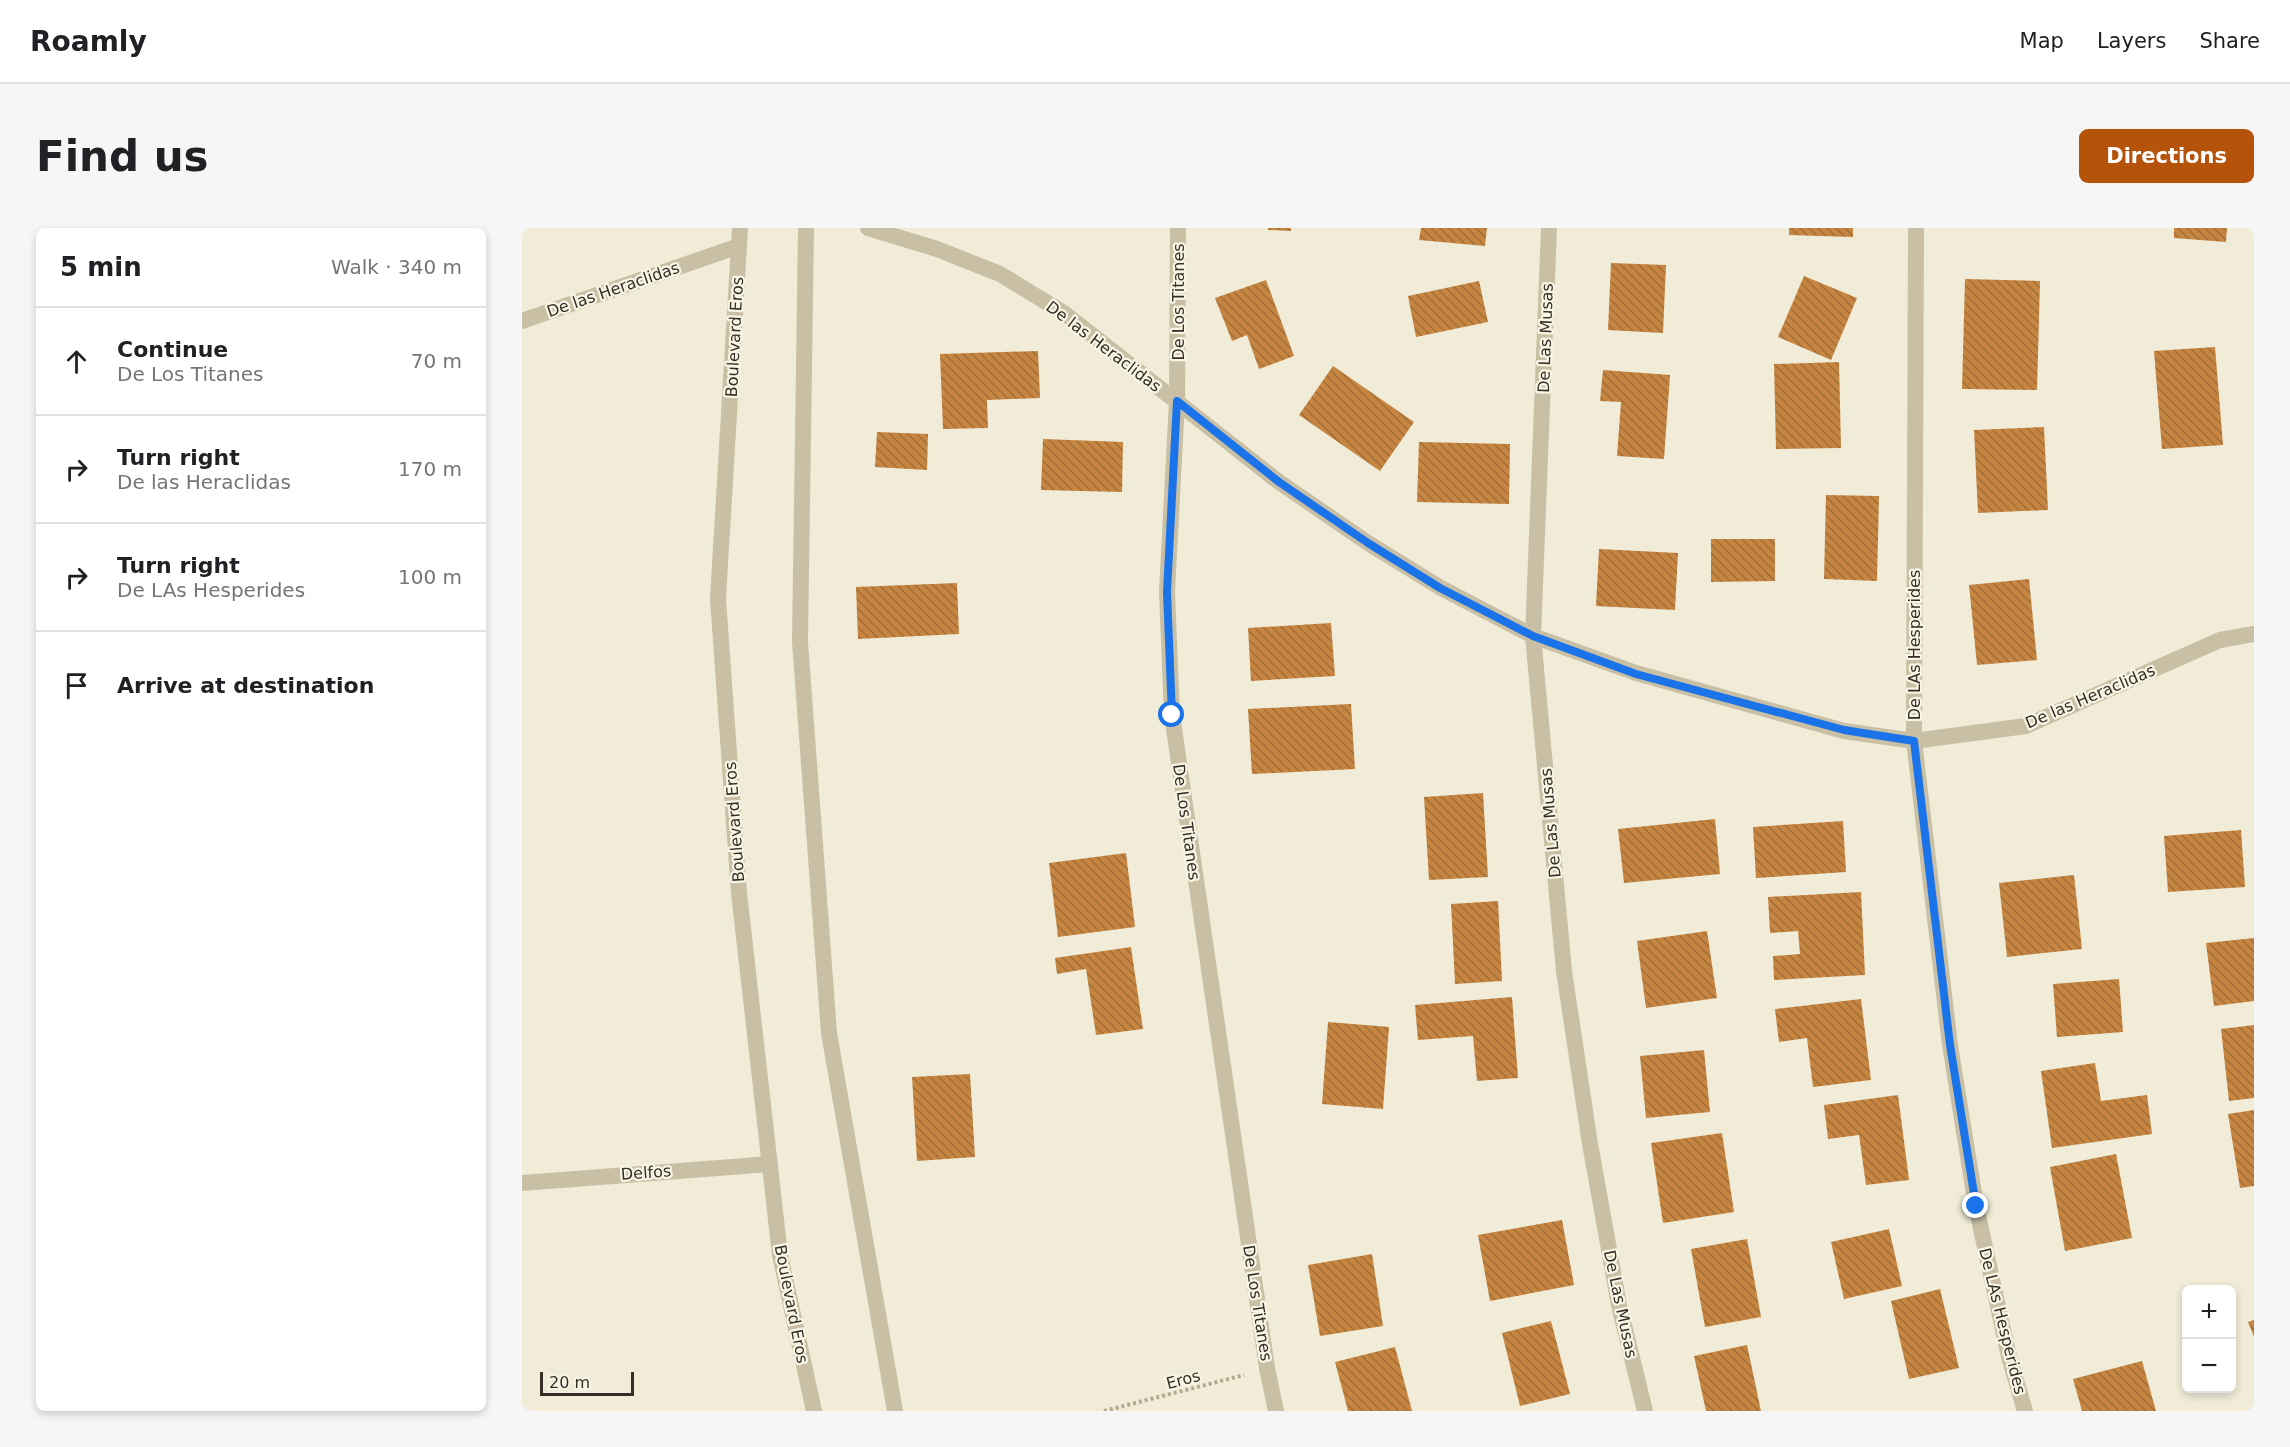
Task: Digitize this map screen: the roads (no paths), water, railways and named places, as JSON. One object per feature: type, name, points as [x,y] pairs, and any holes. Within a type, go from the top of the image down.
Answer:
[{"type":"street","name":"Boulevard Eros","points":[[740,228],[718,600],[740,893],[780,1255],[814,1411]]},
{"type":"street","points":[[806,228],[800,642],[829,1033],[895,1411]]},
{"type":"street","name":"De las Heraclidas","points":[[868,228],[937,249],[1000,274],[1064,313],[1279,482],[1368,543],[1440,588],[1533,636],[1636,674],[1844,730],[1914,741],[2026,726],[2220,640],[2254,634]]},
{"type":"street","name":"De Los Titanes","points":[[1178,228],[1177,401],[1167,592],[1172,715],[1276,1411]]},
{"type":"street","name":"De Las Musas","points":[[1549,228],[1533,636],[1564,971],[1590,1144],[1619,1305],[1645,1411]]},
{"type":"street","name":"De LAs Hesperides","points":[[1916,228],[1914,741],[1950,1045],[1974,1194],[2009,1357],[2025,1411]]},
{"type":"street","name":"De las Heraclidas","points":[[522,321],[739,246]]},
{"type":"street","name":"Delfos","points":[[522,1183],[770,1164]]}]
